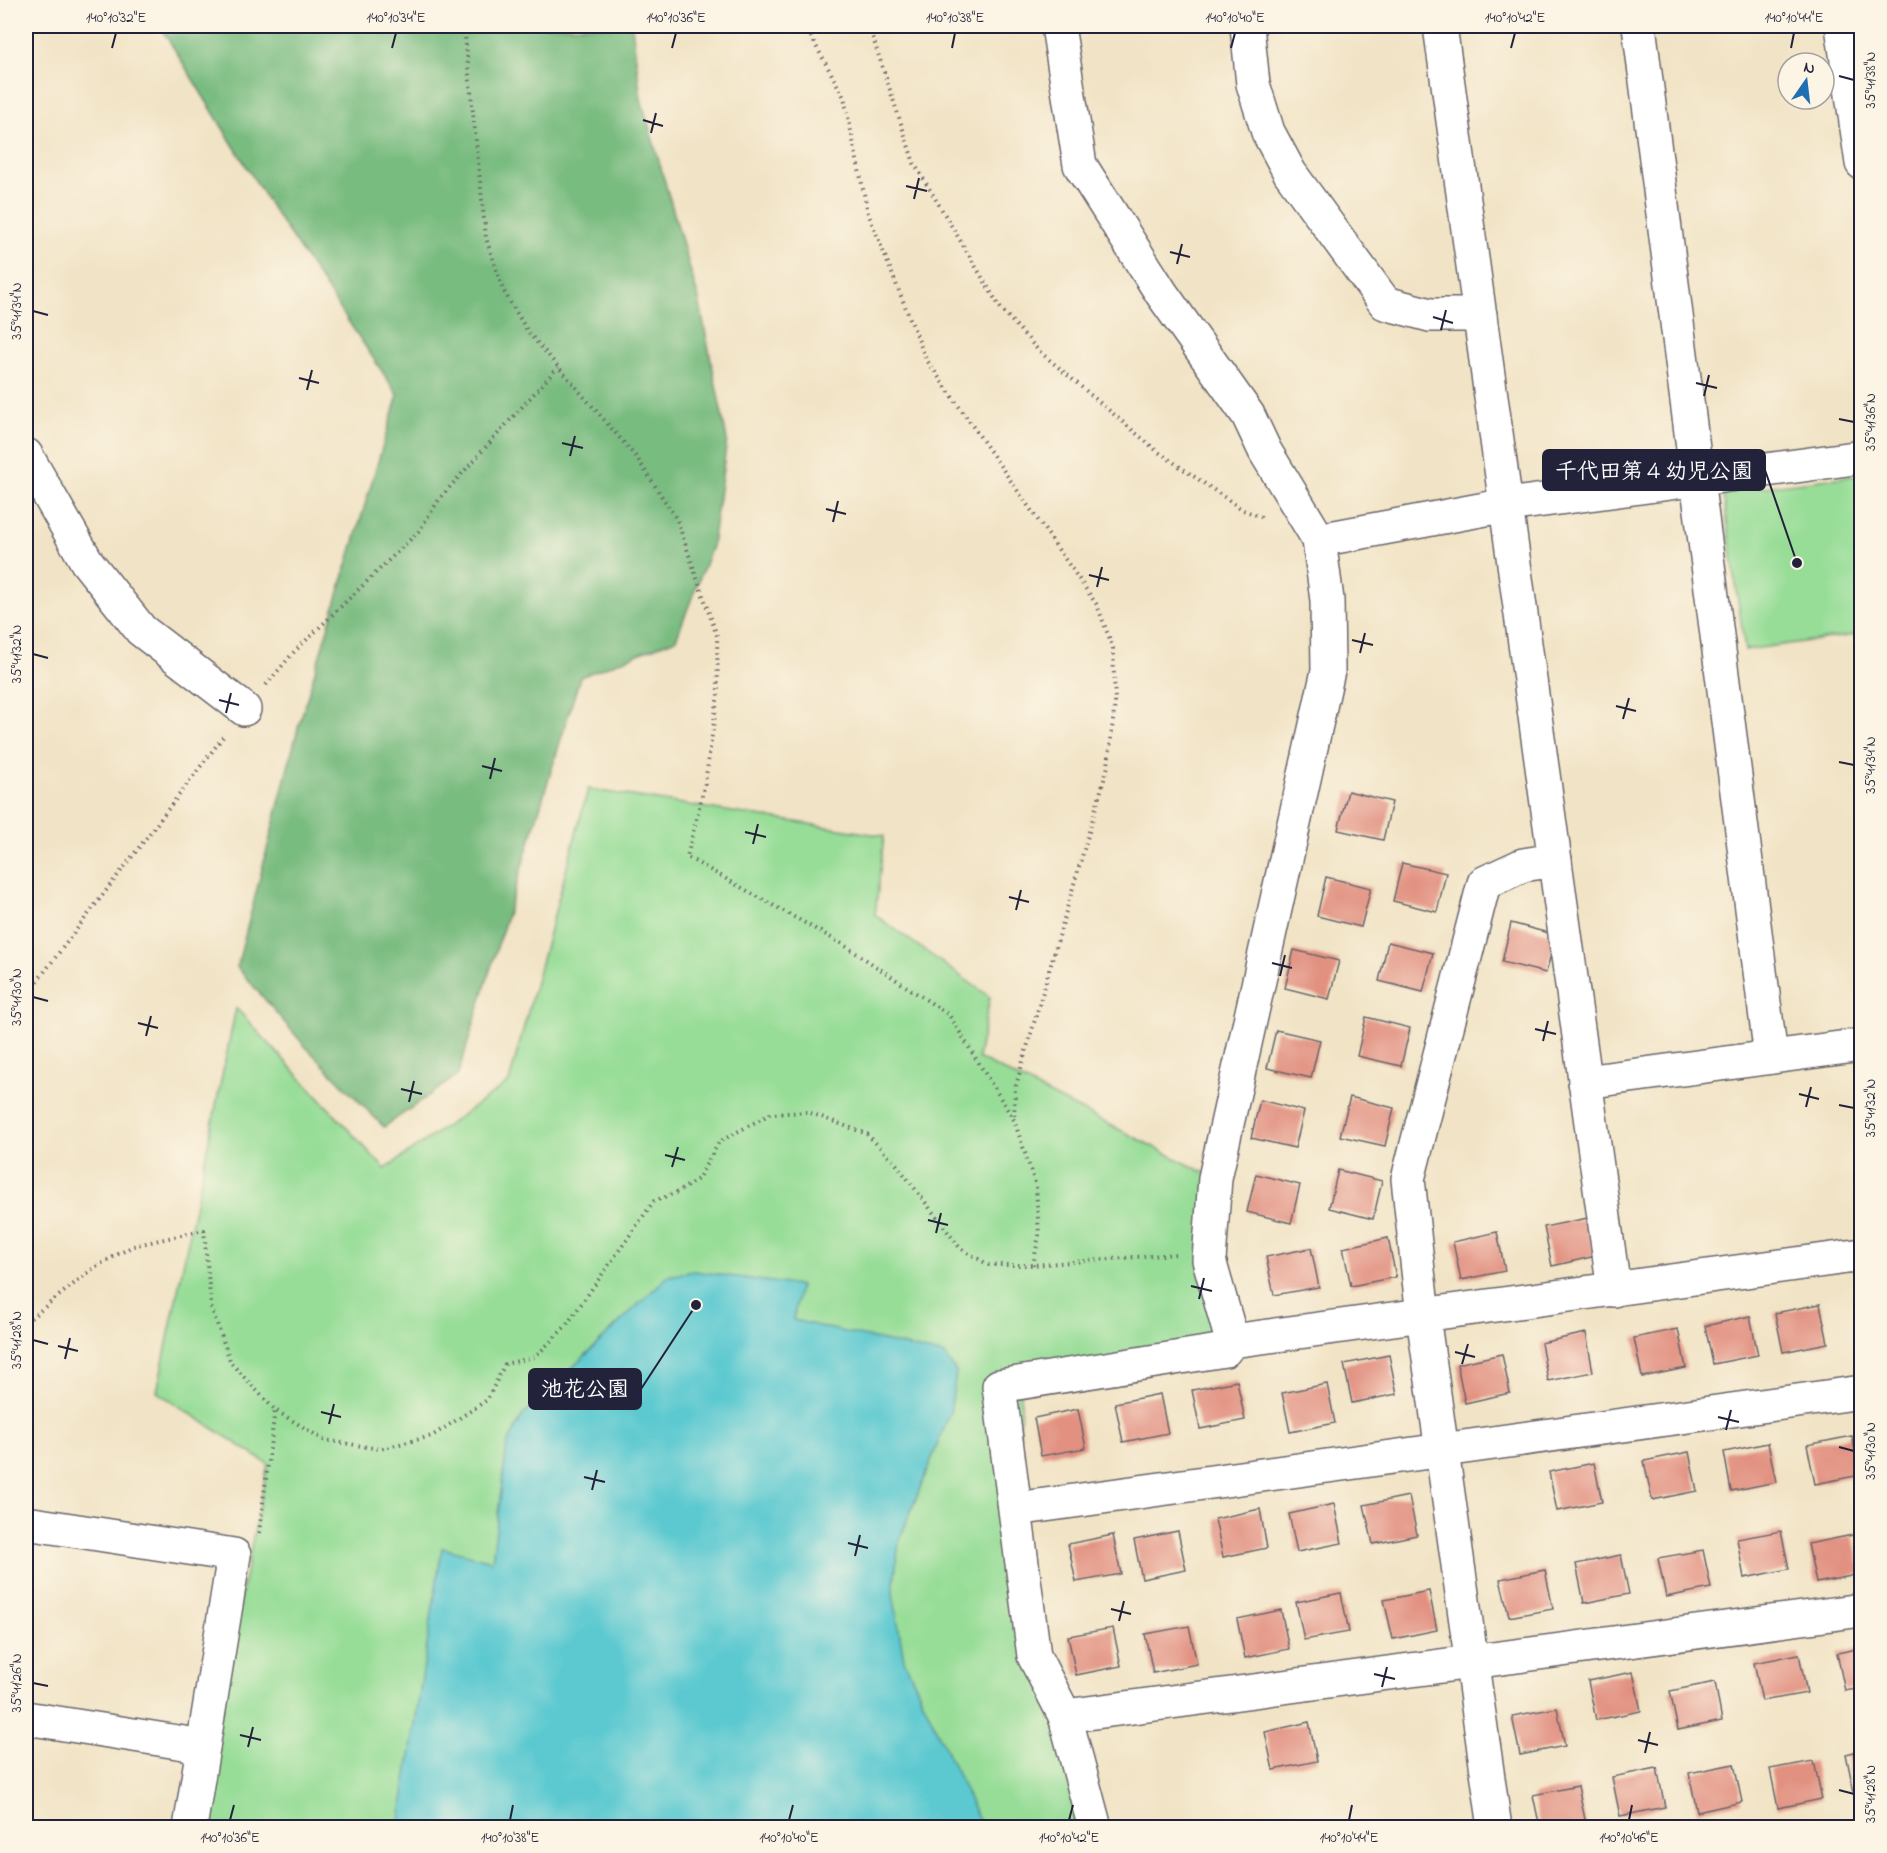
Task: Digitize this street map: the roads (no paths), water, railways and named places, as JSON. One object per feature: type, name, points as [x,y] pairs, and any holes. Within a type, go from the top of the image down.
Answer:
[{"type":"street","points":[[1058,26],[1080,165],[1162,294],[1248,415],[1265,451],[1319,540],[1327,600],[1328,671],[1215,1178],[1209,1260],[1232,1341]]},
{"type":"street","points":[[1247,26],[1253,84],[1268,132],[1290,173],[1385,303],[1430,315],[1480,315]]},
{"type":"street","points":[[1440,26],[1614,1290]]},
{"type":"street","points":[[1639,26],[1771,1057]]},
{"type":"street","points":[[1842,26],[1855,63],[1862,163]]},
{"type":"street","points":[[26,455],[87,562],[141,630],[244,709]]},
{"type":"street","points":[[1319,540],[1507,505],[1862,457]]},
{"type":"street","points":[[1495,1827],[1423,1316],[1408,1179],[1484,883],[1523,865],[1555,860]]},
{"type":"street","points":[[1585,1082],[1862,1045]]},
{"type":"street","points":[[1095,1827],[1065,1716],[1034,1656],[999,1386],[1225,1350],[1232,1341],[1862,1255]]},
{"type":"street","points":[[1016,1509],[1862,1392]]},
{"type":"street","points":[[26,1523],[234,1555],[190,1827]]},
{"type":"street","points":[[1065,1716],[1862,1610]]},
{"type":"street","points":[[26,1718],[203,1746]]},
{"type":"water","points":[[694,1271],[800,1286],[793,1320],[944,1355],[956,1372],[950,1413],[899,1541],[893,1593],[904,1660],[982,1827],[399,1827],[442,1548],[492,1561],[507,1445],[522,1416],[668,1276]]},
{"type":"place","name":"千代田第４幼児公園","points":[[1797,563]]},
{"type":"place","name":"池花公園","points":[[696,1305]]}]
